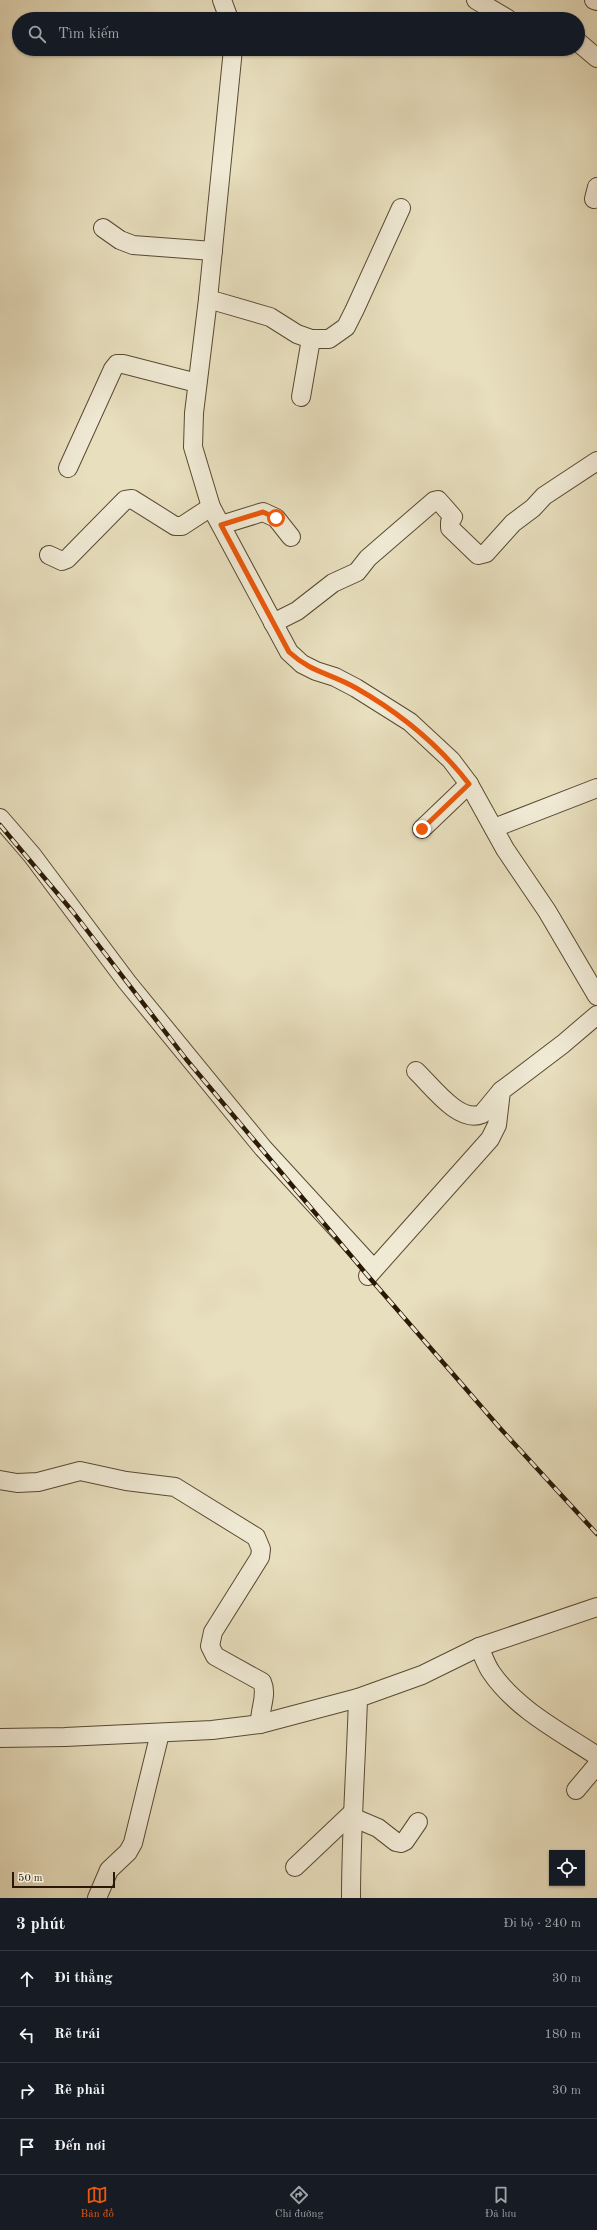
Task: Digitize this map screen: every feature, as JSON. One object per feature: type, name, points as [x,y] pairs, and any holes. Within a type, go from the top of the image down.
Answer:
[{"type":"street","points":[[222,0],[226,12]]},
{"type":"street","points":[[476,0],[496,12]]},
{"type":"street","points":[[585,48],[597,58]]},
{"type":"street","points":[[232,56],[208,299],[197,383],[193,447],[211,507],[289,652],[302,664],[316,671],[335,677],[356,688],[410,722],[451,760],[469,784],[494,828],[547,911],[597,996]]},
{"type":"street","points":[[208,299],[270,316],[297,334],[310,339],[329,339],[346,326],[356,309],[401,208]]},
{"type":"street","points":[[103,228],[133,245],[213,251]]},
{"type":"street","points":[[301,397],[310,339]]},
{"type":"street","points":[[68,468],[113,369],[117,364],[123,364],[197,383]]},
{"type":"street","points":[[273,623],[297,611],[333,582],[357,572],[368,558],[434,501],[438,500],[442,502],[453,517],[450,522],[450,528],[478,555],[486,553],[513,523],[533,508],[544,496],[597,461]]},
{"type":"street","points":[[49,555],[62,561],[67,559],[124,500],[132,499],[175,526],[182,526],[211,507]]},
{"type":"street","points":[[221,525],[263,512],[276,518],[290,537]]},
{"type":"street","points":[[422,829],[469,784]]},
{"type":"street","points":[[494,828],[597,788]]},
{"type":"street","points":[[0,818],[32,855],[127,982],[262,1148],[371,1272],[490,1139],[497,1125],[501,1090]]},
{"type":"street","points":[[416,1071],[459,1114],[470,1116],[482,1114],[501,1090],[563,1044],[597,1015]]},
{"type":"street","points":[[0,1480],[16,1483],[38,1482],[80,1471],[126,1481],[175,1487],[256,1537],[261,1549],[260,1557],[213,1632],[210,1641],[215,1656],[262,1682],[265,1692],[259,1713],[260,1724]]},
{"type":"street","points":[[0,1738],[160,1733],[212,1730],[260,1724],[358,1698],[422,1675],[478,1647],[597,1607]]},
{"type":"street","points":[[478,1647],[491,1672],[510,1693],[546,1723],[594,1754],[597,1758]]},
{"type":"street","points":[[351,1898],[352,1815],[358,1698]]},
{"type":"street","points":[[97,1898],[109,1870],[128,1852],[133,1843],[160,1733]]},
{"type":"street","points":[[576,1790],[597,1765]]},
{"type":"street","points":[[352,1815],[378,1828],[396,1842],[401,1843],[405,1841],[418,1822]]},
{"type":"street","points":[[296,1867],[352,1815]]},
{"type":"railway","points":[[0,825],[73,912],[186,1059],[368,1276],[499,1427],[597,1534]]},
{"type":"route","points":[[276,518],[263,512],[221,525],[289,652],[302,664],[316,671],[335,677],[356,688],[410,722],[451,760],[469,784],[422,829]]}]
